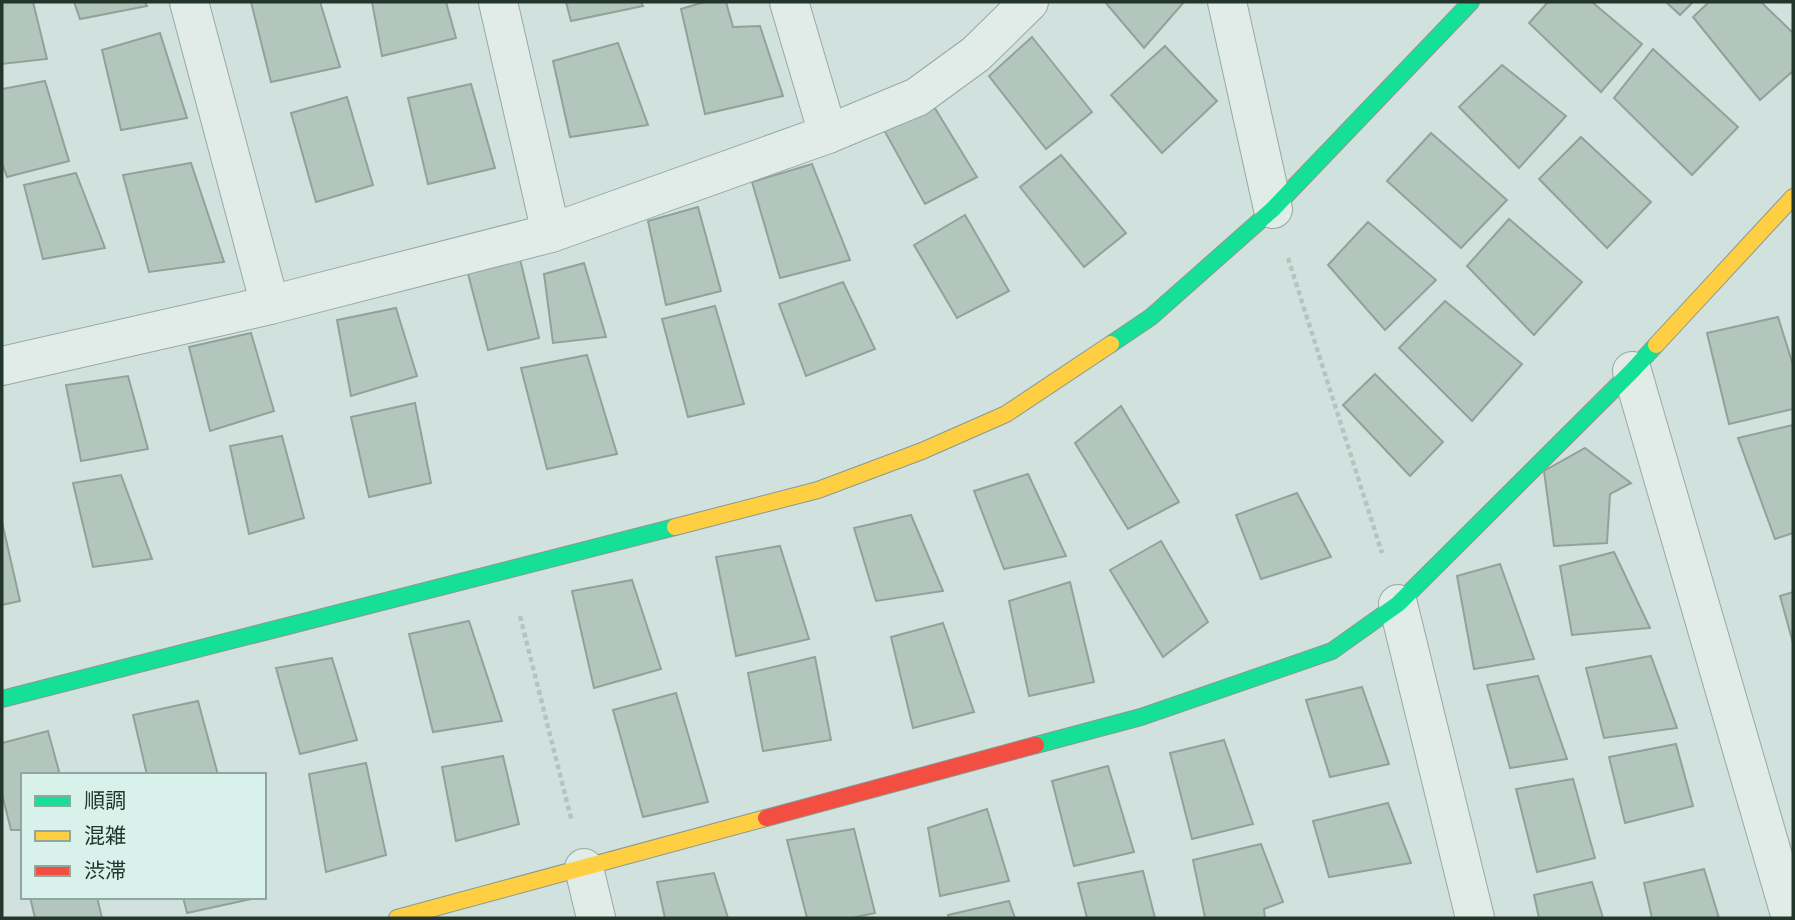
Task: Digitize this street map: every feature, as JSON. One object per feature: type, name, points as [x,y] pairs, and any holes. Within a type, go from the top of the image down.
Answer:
[{"type":"street","points":[[189,2],[270,305]]},
{"type":"street","points":[[498,2],[551,233]]},
{"type":"street","points":[[789,2],[828,134]]},
{"type":"street","points":[[2,366],[270,305],[551,233],[828,134],[917,97],[976,54],[1030,2]]},
{"type":"street","points":[[1227,2],[1273,209]]},
{"type":"street","points":[[2,699],[818,490],[922,451],[1006,414],[1151,317],[1273,209],[1471,2]]},
{"type":"street","points":[[397,918],[1141,717],[1332,651],[1398,604],[1632,371],[1793,197]]},
{"type":"street","points":[[1632,371],[1791,918]]},
{"type":"street","points":[[1398,604],[1475,918]]},
{"type":"street","points":[[584,868],[596,918]]},
{"type":"path","points":[[1273,209],[1398,604]]},
{"type":"path","points":[[508,568],[584,868]]},
{"type":"building","points":[[2,2],[33,2],[47,59],[2,64]]},
{"type":"building","points":[[74,2],[145,2],[147,6],[80,19]]},
{"type":"building","points":[[251,2],[320,2],[340,67],[271,82]]},
{"type":"building","points":[[372,2],[446,2],[456,38],[382,56]]},
{"type":"building","points":[[566,2],[641,2],[643,6],[571,21]]},
{"type":"building","points":[[704,2],[726,2],[733,27],[760,26],[783,96],[705,114],[681,9]]},
{"type":"building","points":[[1105,2],[1184,2],[1144,48]]},
{"type":"building","points":[[1548,2],[1592,2],[1642,44],[1601,92],[1529,23]]},
{"type":"building","points":[[1666,2],[1693,2],[1680,15]]},
{"type":"building","points":[[1709,2],[1761,2],[1793,33],[1793,71],[1760,100],[1693,17]]},
{"type":"building","points":[[160,33],[187,118],[121,130],[102,50]]},
{"type":"building","points":[[1032,37],[1092,112],[1046,149],[989,76]]},
{"type":"building","points":[[618,43],[648,125],[570,137],[553,61]]},
{"type":"building","points":[[1165,46],[1217,101],[1162,153],[1111,95]]},
{"type":"building","points":[[1653,49],[1738,127],[1692,175],[1614,98]]},
{"type":"building","points":[[1502,65],[1566,116],[1519,168],[1459,107]]},
{"type":"building","points":[[45,81],[69,161],[7,177],[2,163],[2,89]]},
{"type":"building","points":[[471,84],[495,168],[428,184],[408,98]]},
{"type":"building","points":[[347,97],[373,185],[316,202],[291,113]]},
{"type":"building","points":[[933,105],[977,177],[925,204],[884,130]]},
{"type":"building","points":[[1431,133],[1507,200],[1461,248],[1387,181]]},
{"type":"building","points":[[1581,137],[1651,202],[1607,248],[1539,179]]},
{"type":"building","points":[[1061,155],[1126,233],[1084,267],[1020,187]]},
{"type":"building","points":[[191,163],[224,262],[149,272],[123,175]]},
{"type":"building","points":[[812,164],[850,260],[780,278],[752,182]]},
{"type":"building","points":[[76,173],[105,248],[43,259],[24,185]]},
{"type":"building","points":[[698,207],[721,291],[666,305],[648,221]]},
{"type":"building","points":[[965,215],[1009,291],[957,318],[914,245]]},
{"type":"building","points":[[1509,219],[1582,282],[1534,335],[1467,266]]},
{"type":"building","points":[[1368,222],[1436,280],[1385,330],[1328,265]]},
{"type":"building","points":[[520,259],[539,338],[488,350],[467,270]]},
{"type":"building","points":[[584,263],[606,337],[553,343],[544,274]]},
{"type":"building","points":[[843,282],[875,349],[806,376],[779,304]]},
{"type":"building","points":[[1445,301],[1522,364],[1472,421],[1399,348]]},
{"type":"building","points":[[715,306],[744,404],[688,417],[662,319]]},
{"type":"building","points":[[396,308],[417,376],[351,396],[337,320]]},
{"type":"building","points":[[1778,317],[1793,365],[1793,409],[1729,424],[1707,333]]},
{"type":"building","points":[[251,333],[274,411],[210,431],[189,347]]},
{"type":"building","points":[[587,355],[617,454],[547,469],[521,368]]},
{"type":"building","points":[[1375,374],[1443,442],[1410,476],[1343,405]]},
{"type":"building","points":[[128,376],[148,449],[81,461],[66,385]]},
{"type":"building","points":[[415,403],[431,483],[369,497],[351,417]]},
{"type":"building","points":[[1121,406],[1179,502],[1128,529],[1075,443]]},
{"type":"building","points":[[1793,425],[1793,533],[1775,539],[1738,438]]},
{"type":"building","points":[[282,436],[304,518],[249,534],[230,446]]},
{"type":"building","points":[[1585,448],[1631,483],[1610,494],[1607,543],[1554,546],[1544,471]]},
{"type":"building","points":[[1028,474],[1066,556],[1004,569],[974,491]]},
{"type":"building","points":[[121,475],[152,559],[93,567],[73,483]]},
{"type":"building","points":[[1297,493],[1331,557],[1261,579],[1236,515]]},
{"type":"building","points":[[911,515],[943,591],[876,601],[854,528]]},
{"type":"building","points":[[2,522],[20,601],[2,605]]},
{"type":"building","points":[[1161,541],[1208,622],[1163,657],[1110,570]]},
{"type":"building","points":[[780,546],[809,639],[736,656],[716,557]]},
{"type":"building","points":[[1614,552],[1650,628],[1572,635],[1560,566]]},
{"type":"building","points":[[1500,564],[1534,659],[1474,669],[1457,576]]},
{"type":"building","points":[[632,580],[661,669],[594,688],[572,591]]},
{"type":"building","points":[[1070,582],[1094,682],[1029,696],[1009,601]]},
{"type":"building","points":[[1793,592],[1793,643],[1780,596]]},
{"type":"building","points":[[469,621],[502,721],[433,732],[409,634]]},
{"type":"building","points":[[943,623],[974,712],[913,728],[891,637]]},
{"type":"building","points":[[1651,656],[1677,728],[1604,738],[1586,668]]},
{"type":"building","points":[[815,657],[831,740],[763,751],[748,673]]},
{"type":"building","points":[[332,658],[357,740],[300,754],[276,668]]},
{"type":"building","points":[[1538,676],[1567,759],[1510,768],[1487,685]]},
{"type":"building","points":[[1362,687],[1389,764],[1330,777],[1306,700]]},
{"type":"building","points":[[676,693],[708,802],[643,817],[613,710]]},
{"type":"building","points":[[198,701],[217,773],[147,773],[133,715]]},
{"type":"building","points":[[48,731],[59,773],[21,773],[21,830],[11,830],[2,794],[2,743]]},
{"type":"building","points":[[1224,740],[1253,824],[1192,839],[1170,753]]},
{"type":"building","points":[[1676,744],[1693,806],[1625,823],[1609,757]]},
{"type":"building","points":[[503,756],[519,824],[456,841],[442,767]]},
{"type":"building","points":[[366,763],[386,855],[326,872],[309,774]]},
{"type":"building","points":[[1108,766],[1134,852],[1074,866],[1052,781]]},
{"type":"building","points":[[1573,779],[1595,858],[1537,872],[1516,789]]},
{"type":"building","points":[[1388,803],[1411,863],[1329,877],[1313,821]]},
{"type":"building","points":[[987,809],[1009,881],[940,896],[928,828]]},
{"type":"building","points":[[854,829],[875,913],[852,918],[807,918],[787,840]]},
{"type":"building","points":[[1261,844],[1283,902],[1264,909],[1265,918],[1205,918],[1193,860]]},
{"type":"building","points":[[1704,869],[1719,918],[1652,918],[1644,883]]},
{"type":"building","points":[[1143,871],[1155,918],[1087,918],[1078,883]]},
{"type":"building","points":[[714,873],[728,918],[665,918],[657,882]]},
{"type":"building","points":[[1592,882],[1603,918],[1539,918],[1534,895]]},
{"type":"building","points":[[30,899],[97,899],[102,918],[35,918]]},
{"type":"building","points":[[184,899],[251,899],[187,913]]},
{"type":"building","points":[[1009,901],[1015,918],[949,918],[948,915]]},
{"type":"traffic: fast","points":[[1111,344],[1151,317],[1273,209],[1471,2]]},
{"type":"traffic: fast","points":[[1036,745],[1141,717],[1332,651],[1398,604],[1656,345]]},
{"type":"traffic: fast","points":[[2,699],[675,527]]},
{"type":"traffic: slow","points":[[1656,345],[1793,197]]},
{"type":"traffic: slow","points":[[675,527],[818,490],[922,451],[1006,414],[1111,344]]},
{"type":"traffic: slow","points":[[397,918],[766,818]]},
{"type":"traffic: jam","points":[[766,818],[1036,745]]}]
